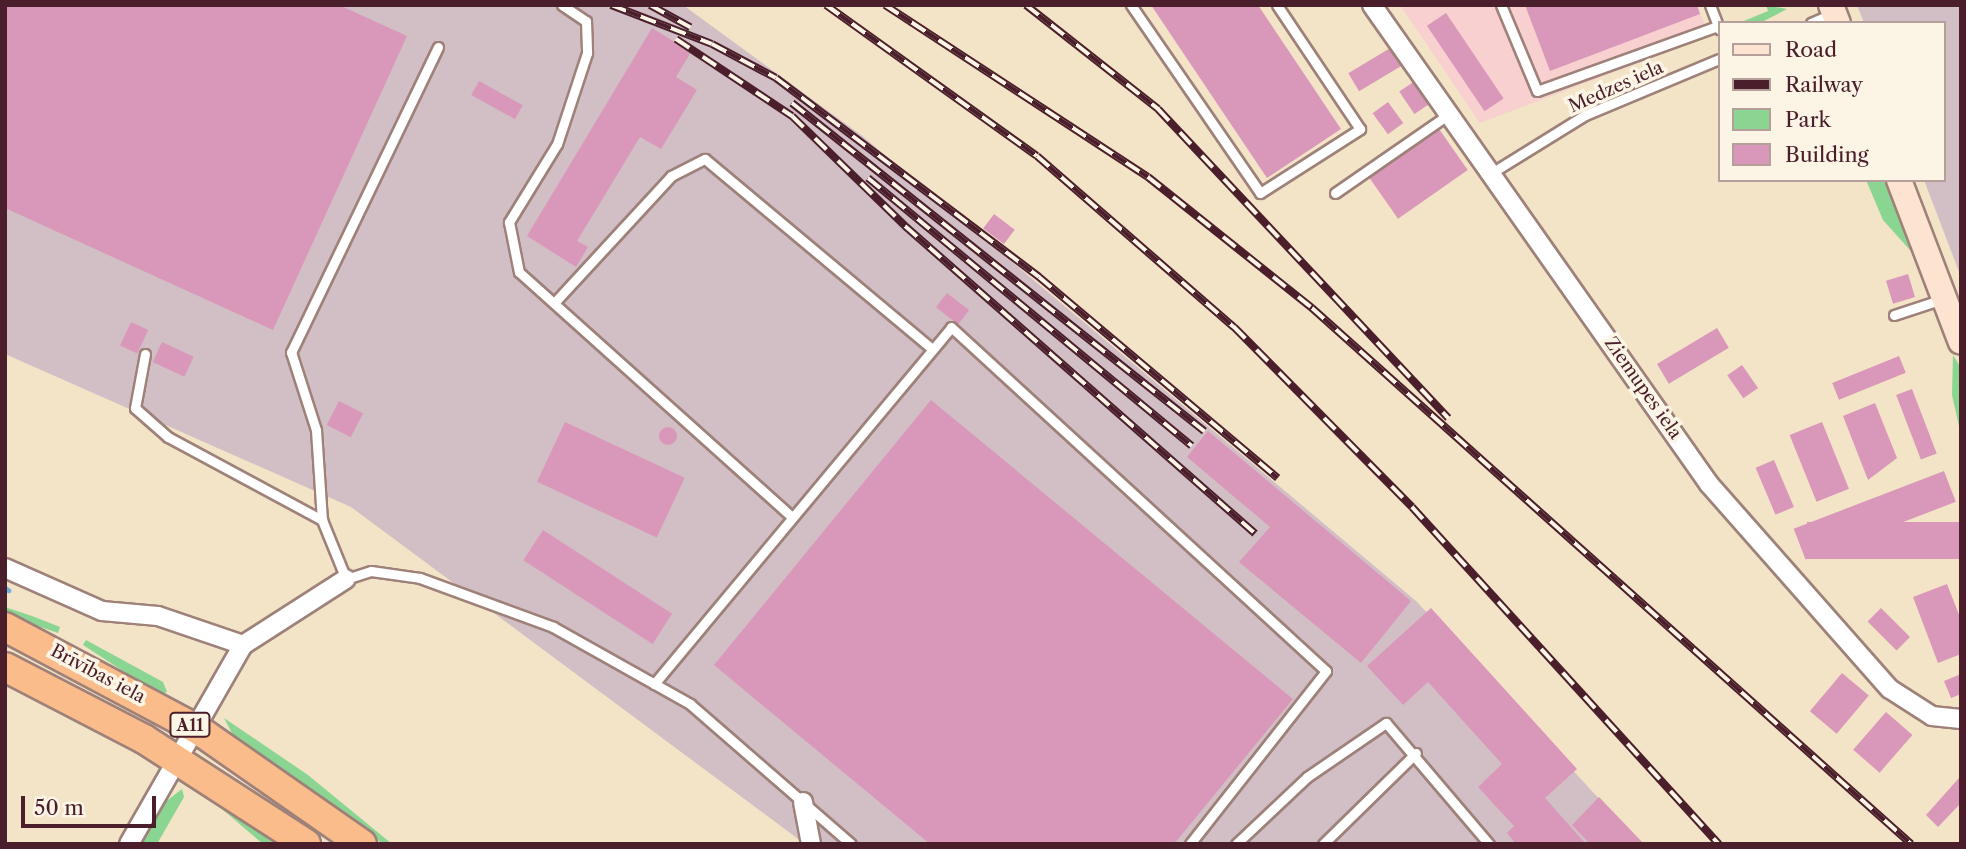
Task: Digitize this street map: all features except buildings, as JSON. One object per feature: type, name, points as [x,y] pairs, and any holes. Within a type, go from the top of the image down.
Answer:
[{"type":"highway","name":"Brīvības iela","points":[[5,627],[197,729],[362,844]]},
{"type":"highway","name":"Brīvības iela","points":[[5,667],[178,759],[306,844]]},
{"type":"main road","points":[[1900,182],[1961,342]]},
{"type":"street","name":"Ziemupes iela","points":[[1372,5],[1493,172],[1709,484],[1795,588],[1890,688],[1932,716],[1961,719]]},
{"type":"street","points":[[5,568],[102,611],[158,616],[243,645]]},
{"type":"street","points":[[129,844],[243,645],[346,579]]},
{"type":"street","points":[[803,802],[811,844]]},
{"type":"lane","points":[[562,5],[586,21],[587,53],[557,144],[509,222],[519,272],[790,514]]},
{"type":"lane","points":[[1131,5],[1260,193],[1360,129],[1277,5]]},
{"type":"lane","points":[[1501,5],[1536,91],[1717,29]]},
{"type":"lane","points":[[1710,5],[1717,23]]},
{"type":"lane","points":[[1816,21],[1834,14]]},
{"type":"lane","points":[[438,47],[291,352],[316,430],[322,520],[346,579],[371,571],[421,578],[553,627],[690,704],[850,844]]},
{"type":"lane","name":"Medzes iela","points":[[1493,172],[1585,115],[1717,61]]},
{"type":"lane","points":[[1335,193],[1449,114]]},
{"type":"lane","points":[[554,303],[671,176],[705,159],[932,349]]},
{"type":"lane","points":[[1894,315],[1944,299]]},
{"type":"lane","points":[[654,684],[790,514],[951,327],[1326,671],[1191,844]]},
{"type":"lane","points":[[145,354],[135,408],[168,438],[322,520]]},
{"type":"lane","points":[[1236,844],[1307,777],[1386,723],[1416,753],[1489,844]]},
{"type":"lane","points":[[1323,844],[1416,753]]},
{"type":"shaded area","points":[[5,5],[683,5],[861,135],[1416,601],[1641,844],[805,844],[351,507],[5,354]]},
{"type":"shaded area","points":[[1400,5],[1697,5],[1709,36],[1480,123]]},
{"type":"shaded area","points":[[1857,5],[1961,5],[1961,277],[1925,182],[1945,182],[1945,21],[1863,21]]},
{"type":"green space","points":[[1766,5],[1787,9],[1764,21],[1744,21],[1768,11]]},
{"type":"green space","points":[[1867,182],[1889,182],[1918,259],[1883,220]]},
{"type":"green space","points":[[1953,355],[1961,368],[1961,435],[1952,395]]},
{"type":"green space","points":[[5,607],[60,627],[58,633],[5,615]]},
{"type":"green space","points":[[86,640],[163,682],[167,692],[160,695],[83,645]]},
{"type":"green space","points":[[224,718],[308,775],[392,844],[383,844],[235,739]]},
{"type":"green space","points":[[182,789],[184,797],[157,844],[140,844],[164,803]]},
{"type":"green space","points":[[202,792],[234,808],[274,844],[263,844]]},
{"type":"railway","points":[[611,5],[712,44],[776,78],[1039,277],[1278,478]]},
{"type":"railway","points":[[650,5],[690,27]]},
{"type":"railway","points":[[826,5],[1037,156],[1234,327],[1412,507],[1719,844]]},
{"type":"railway","points":[[885,5],[1148,177],[1312,308],[1911,844]]},
{"type":"railway","points":[[1026,5],[1158,109],[1448,418]]},
{"type":"railway","points":[[676,39],[792,116],[905,226],[1255,533]]},
{"type":"railway","points":[[792,103],[1204,431]]},
{"type":"railway","points":[[868,178],[1192,446]]}]
